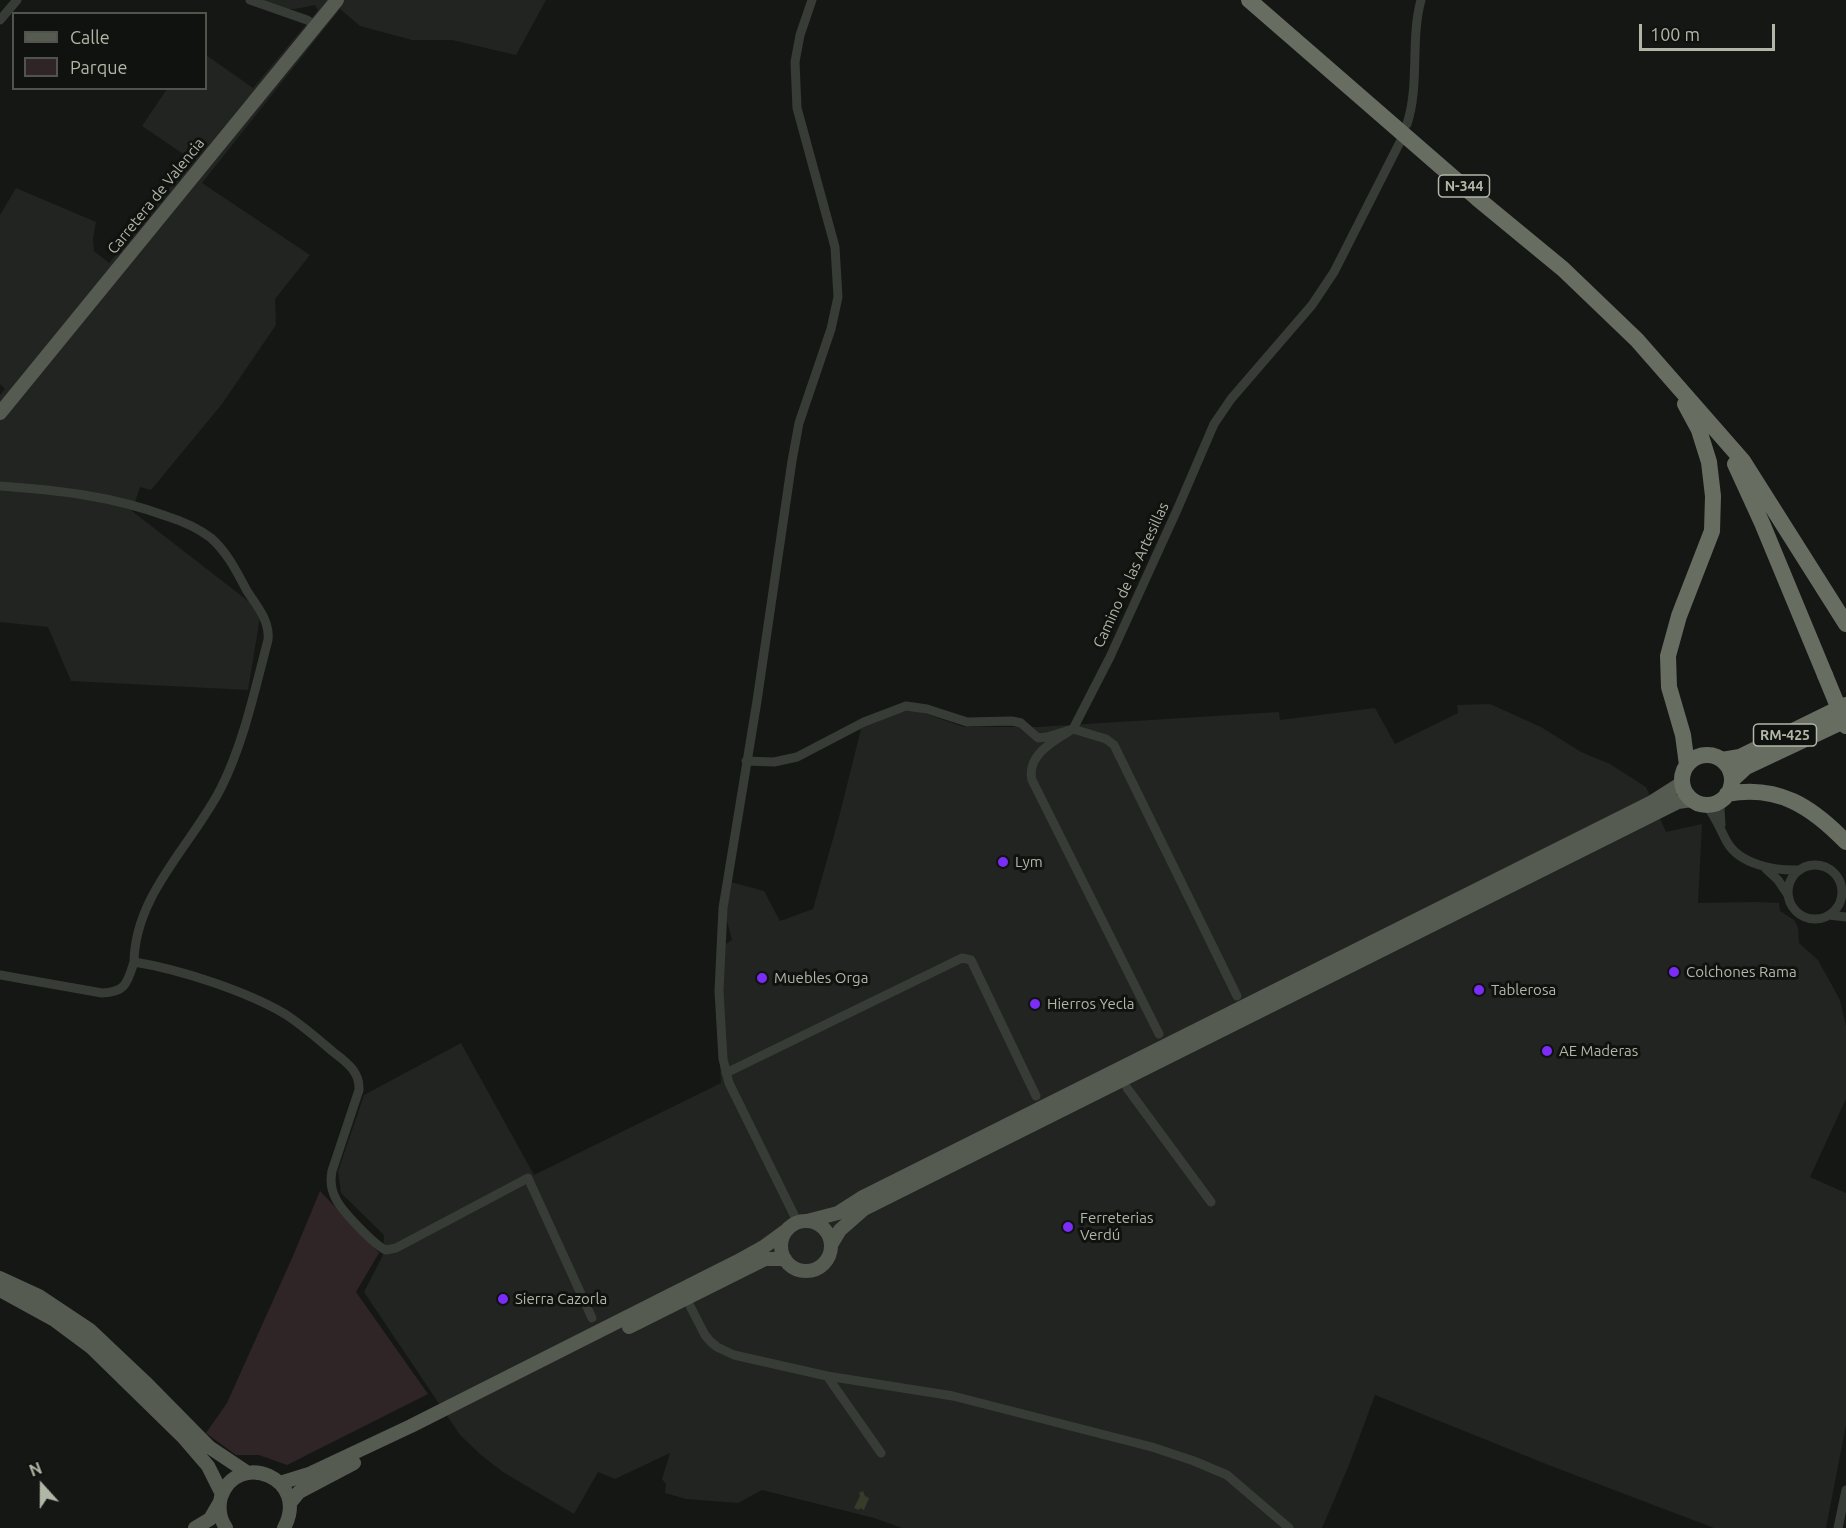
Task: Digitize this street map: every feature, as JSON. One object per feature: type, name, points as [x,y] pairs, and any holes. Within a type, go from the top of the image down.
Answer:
[{"type":"highway","name":"N-344","points":[[1249,0],[1478,199],[1563,269],[1637,340],[1702,413],[1740,475],[1846,726]]},
{"type":"highway","points":[[1672,379],[1698,430],[1709,462],[1713,496],[1713,531],[1679,616],[1668,656],[1669,687],[1685,742],[1687,765],[1682,783],[1687,795],[1699,802],[1727,791],[1761,791],[1780,795],[1806,807],[1846,842]]},
{"type":"highway","points":[[1702,413],[1743,461],[1846,624]]},
{"type":"highway","name":"RM-425","points":[[1722,760],[1740,757],[1846,705]]},
{"type":"highway","name":"RM-425","points":[[1727,791],[1746,767],[1846,720]]},
{"type":"highway","points":[[1687,765],[1692,760],[1707,755],[1722,760],[1727,765],[1727,791]]},
{"type":"main road","name":"Carretera de Valencia","points":[[0,413],[337,0]]},
{"type":"main road","points":[[280,1483],[309,1474],[411,1426],[738,1261],[797,1225],[838,1213],[863,1197],[1029,1113],[1652,802],[1682,783]]},
{"type":"main road","points":[[831,1245],[826,1231],[821,1226],[797,1225],[782,1241],[785,1258],[797,1269],[814,1270],[827,1260],[831,1245],[840,1230],[864,1209],[1678,802],[1699,802]]},
{"type":"main road","points":[[290,1503],[299,1492],[320,1479],[758,1263],[773,1258],[785,1258]]},
{"type":"main road","points":[[0,1278],[39,1296],[90,1330],[209,1447],[248,1473]]},
{"type":"main road","points":[[0,1290],[75,1333],[189,1444],[208,1466],[221,1498],[220,1513],[226,1528]]},
{"type":"main road","points":[[195,1528],[210,1519],[228,1484],[248,1473],[268,1475],[280,1483],[290,1503],[289,1516],[284,1528]]},
{"type":"street","points":[[0,20],[16,0]]},
{"type":"street","points":[[250,0],[307,20],[316,26]]},
{"type":"street","points":[[797,1225],[729,1083],[723,1059],[719,991],[723,908],[798,433],[837,310],[835,247],[807,150],[796,100],[795,62],[800,35],[812,0]]},
{"type":"street","points":[[1407,124],[1416,73],[1417,25],[1421,0]]},
{"type":"street","name":"Camino de las Artesillas","points":[[1073,729],[1110,657],[1214,424],[1231,399],[1318,297],[1334,272],[1400,142]]},
{"type":"street","points":[[0,486],[51,490],[120,501],[164,515],[200,530],[229,559],[268,625],[268,640],[233,760],[209,809],[148,904],[135,941],[134,962],[127,983],[118,991],[102,993],[0,975]]},
{"type":"street","points":[[746,761],[774,762],[796,757],[864,722],[906,706],[927,709],[967,722],[1011,721],[1021,723],[1038,738],[1073,729],[1106,739],[1114,746],[1237,996]]},
{"type":"street","points":[[1073,729],[1041,751],[1030,773],[1159,1034]]},
{"type":"street","points":[[1722,831],[1720,809],[1727,791]]},
{"type":"street","points":[[1699,802],[1717,820],[1732,849],[1745,858],[1762,866],[1784,871],[1800,870],[1816,865],[1825,867],[1838,878],[1844,896],[1829,915]]},
{"type":"street","points":[[1762,866],[1778,880],[1795,910],[1808,918],[1816,919],[1829,915],[1846,917]]},
{"type":"street","points":[[1789,897],[1790,882],[1800,870]]},
{"type":"street","points":[[726,1073],[966,958],[971,960],[1036,1096]]},
{"type":"street","points":[[134,962],[164,967],[272,1008],[306,1029],[351,1066],[359,1078],[359,1090],[332,1171],[332,1189],[338,1203],[380,1248],[391,1251],[528,1178],[592,1318]]},
{"type":"street","points":[[1126,1088],[1211,1202]]},
{"type":"street","points":[[690,1306],[705,1335],[717,1347],[734,1354],[827,1376],[953,1396],[1152,1447],[1194,1461],[1227,1475],[1289,1528]]},
{"type":"street","points":[[827,1376],[881,1453]]},
{"type":"street","points":[[1838,1528],[1846,1490]]},
{"type":"shaded area","points":[[260,0],[546,0],[516,55],[452,40],[412,40],[360,26],[340,9],[202,183],[310,255],[275,299],[276,325],[222,404],[151,490],[140,487],[132,511],[261,611],[248,690],[71,681],[48,627],[0,622],[0,395],[5,389],[0,384],[0,215],[16,188],[96,222],[93,239],[94,251],[109,263],[192,160],[142,126],[166,90],[207,90],[207,56],[253,88],[318,10],[315,5],[285,9]]},
{"type":"shaded area","points":[[1490,704],[1541,727],[1581,752],[1610,764],[1646,787],[1666,832],[1702,824],[1698,903],[1779,903],[1780,911],[1794,920],[1798,927],[1799,943],[1818,960],[1840,1000],[1846,1026],[1846,1099],[1810,1177],[1846,1193],[1846,1425],[1826,1528],[1714,1528],[1551,1466],[1375,1395],[1322,1528],[902,1528],[874,1518],[762,1490],[738,1503],[686,1499],[665,1493],[666,1484],[662,1479],[670,1453],[615,1479],[598,1472],[574,1514],[503,1472],[460,1435],[364,1292],[383,1255],[384,1235],[341,1193],[338,1171],[364,1095],[461,1043],[534,1175],[721,1083],[716,998],[724,945],[732,940],[726,917],[731,882],[764,891],[780,921],[813,909],[862,725],[912,709],[964,727],[1037,727],[1279,712],[1280,720],[1375,708],[1395,744],[1458,713],[1457,705]]},
{"type":"shaded area","points":[[863,1491],[869,1498],[864,1510],[860,1508],[859,1510],[854,1508],[860,1496],[859,1493]]},
{"type":"green space","points":[[320,1191],[379,1253],[356,1292],[428,1394],[287,1465],[259,1455],[236,1455],[206,1433],[227,1403]]},
{"type":"place","name":"Lym","points":[[1003,862]]},
{"type":"place","name":"Colchones Rama","points":[[1674,972]]},
{"type":"place","name":"Muebles Orga","points":[[762,978]]},
{"type":"place","name":"Tablerosa","points":[[1479,990]]},
{"type":"place","name":"Hierros Yecla","points":[[1035,1004]]},
{"type":"place","name":"AE Maderas","points":[[1547,1051]]},
{"type":"place","name":"Ferreterias Verdú","points":[[1068,1227]]},
{"type":"place","name":"Sierra Cazorla","points":[[503,1299]]}]
